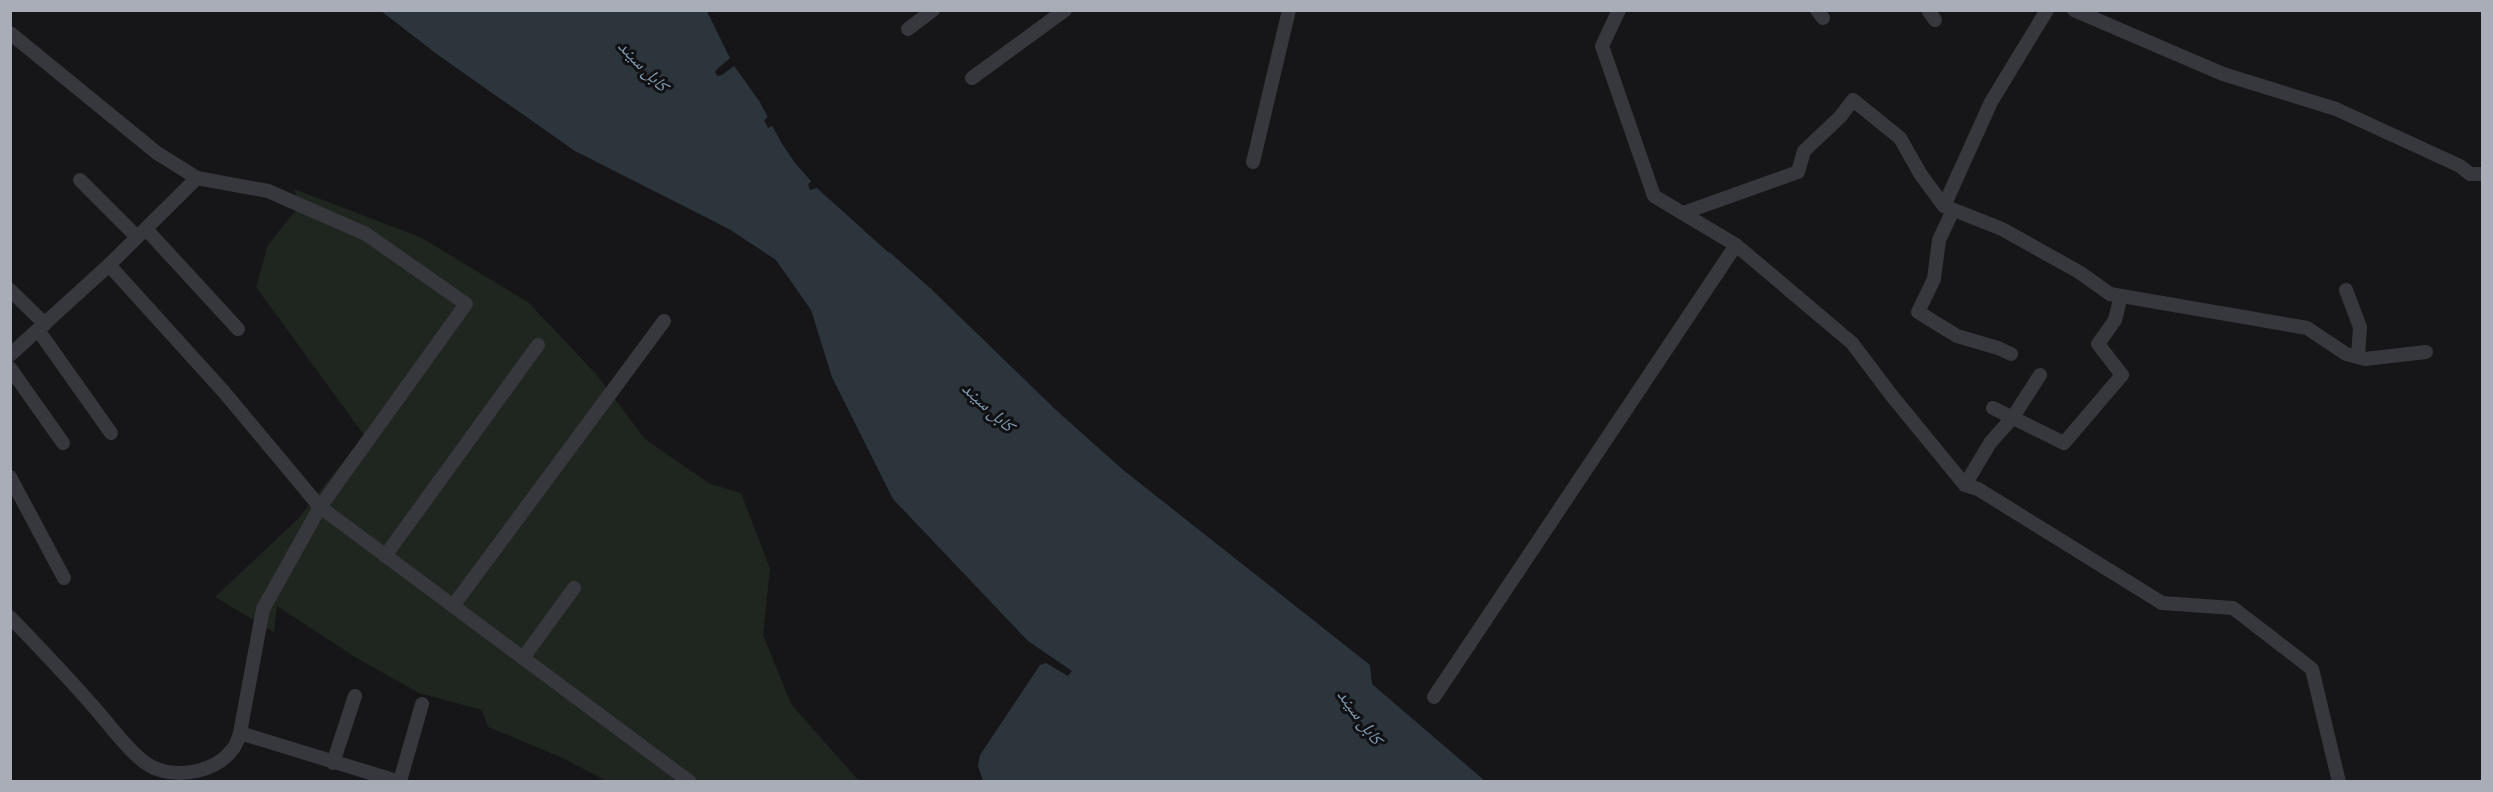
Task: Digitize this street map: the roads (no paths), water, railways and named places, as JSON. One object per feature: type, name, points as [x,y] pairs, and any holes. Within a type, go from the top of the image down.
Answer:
[{"type":"street","points":[[908,29],[933,10]]},
{"type":"street","points":[[972,78],[1065,10]]},
{"type":"street","points":[[1253,162],[1289,10]]},
{"type":"street","points":[[1619,10],[1602,46],[1654,196],[1736,245],[1852,343],[1965,485],[1978,489],[2162,603],[2233,608],[2312,669],[2339,782]]},
{"type":"street","points":[[2074,10],[2223,74],[2336,109],[2460,166],[2470,174],[2482,177]]},
{"type":"street","points":[[2011,354],[1957,336],[1918,312],[1934,279],[1939,240],[1949,208],[1991,102],[2042,13]]},
{"type":"street","points":[[10,33],[156,153],[197,178],[268,191],[366,234],[466,304],[320,507],[263,609],[240,733],[233,749],[220,761],[205,770],[189,773],[155,769],[130,749],[10,617]]},
{"type":"street","points":[[1683,213],[1798,172],[1804,151],[1840,117],[1853,100],[1900,138],[1921,175],[1949,208],[2002,229],[2079,272],[2110,294],[2307,328],[2346,354],[2365,359],[2426,352]]},
{"type":"street","points":[[10,355],[110,265],[197,178]]},
{"type":"street","points":[[80,180],[141,233],[238,329]]},
{"type":"street","points":[[1434,697],[1736,245]]},
{"type":"street","points":[[110,265],[224,392],[320,507],[690,782]]},
{"type":"street","points":[[10,290],[41,327],[111,433]]},
{"type":"street","points":[[2346,290],[2360,327],[2358,357]]},
{"type":"street","points":[[1993,408],[2064,443],[2122,375],[2098,344],[2115,320],[2121,296]]},
{"type":"street","points":[[453,606],[664,321]]},
{"type":"street","points":[[385,556],[538,345]]},
{"type":"street","points":[[10,368],[63,443]]},
{"type":"street","points":[[1965,485],[1990,443],[2013,417],[2040,375]]},
{"type":"street","points":[[10,477],[64,578]]},
{"type":"street","points":[[523,658],[574,588]]},
{"type":"street","points":[[333,763],[354,696]]},
{"type":"street","points":[[240,733],[400,782],[422,704]]},
{"type":"water","name":"کابل سيند","points":[[381,11],[707,11],[730,58],[760,102],[782,144],[817,188],[930,288],[1056,410],[1122,469],[1370,665],[1372,684],[1485,781],[983,781],[978,766],[980,755],[1040,665],[1046,663],[1068,676],[1072,671],[1028,641],[893,499],[832,377],[811,310],[776,260],[729,229],[575,151],[438,55]]}]
